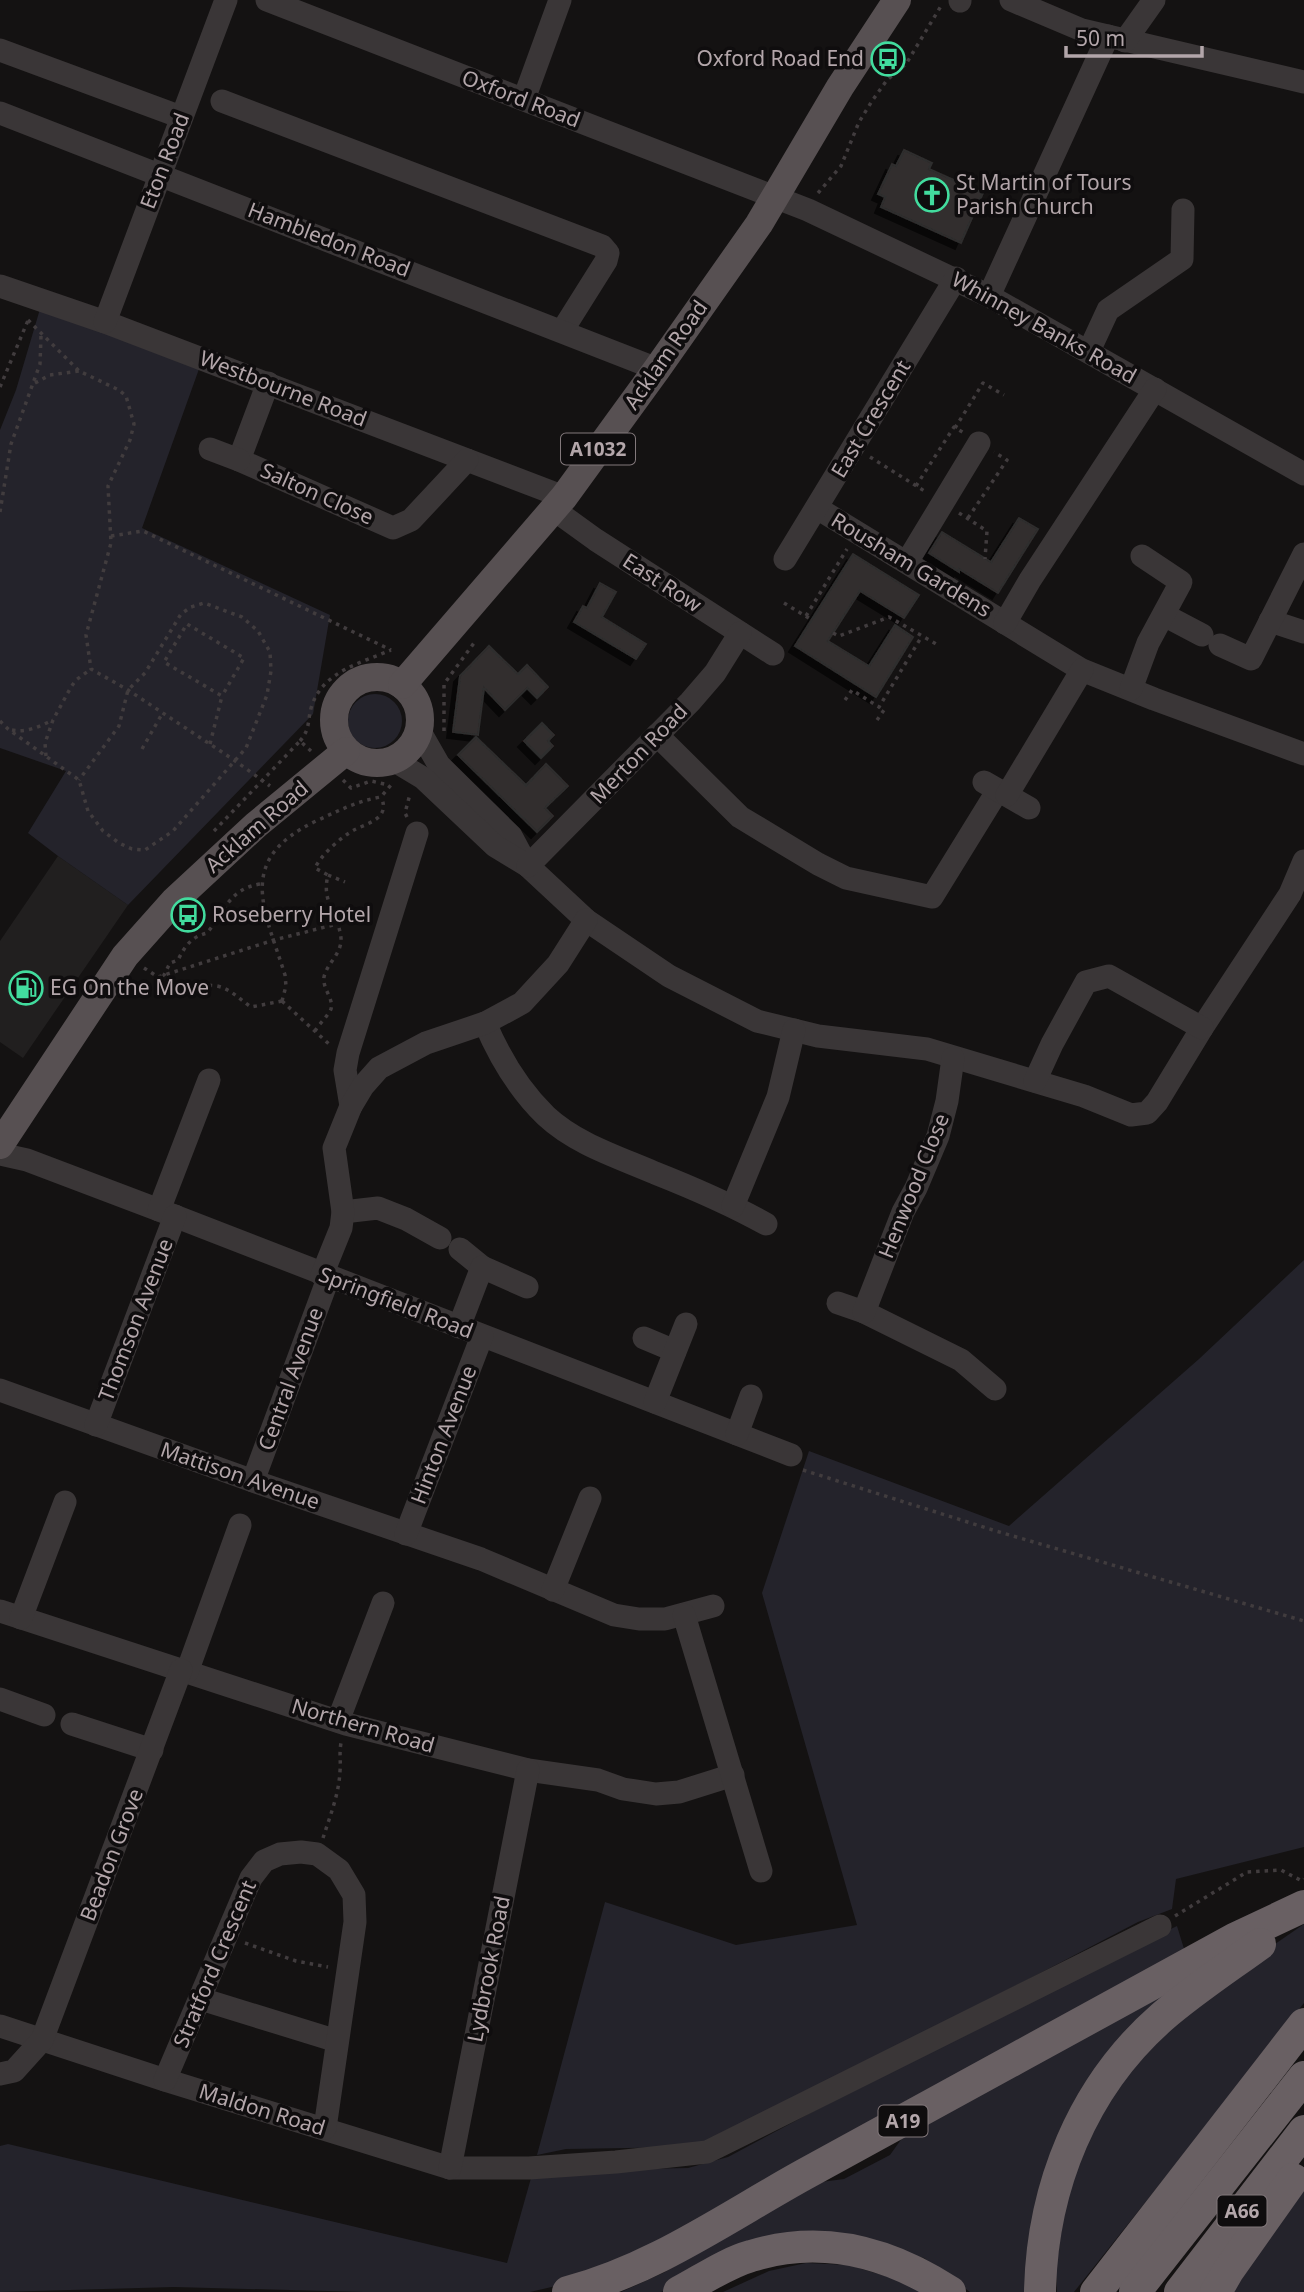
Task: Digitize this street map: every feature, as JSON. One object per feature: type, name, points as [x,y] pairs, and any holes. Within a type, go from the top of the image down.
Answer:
[{"type":"highway","name":"A19","points":[[568,2292],[605,2282],[679,2247],[800,2177],[1209,1952],[1304,1906]]},
{"type":"highway","points":[[1040,2292],[1043,2237],[1060,2169],[1076,2130],[1097,2093],[1121,2059],[1160,2018],[1304,1911]]},
{"type":"highway","points":[[1096,2292],[1304,2024]]},
{"type":"highway","points":[[1135,2292],[1304,2077]]},
{"type":"highway","name":"A66","points":[[1180,2292],[1304,2131]]},
{"type":"highway","name":"A66","points":[[1216,2292],[1304,2163]]},
{"type":"highway","points":[[678,2292],[748,2257],[779,2249],[820,2246],[850,2249],[887,2258],[922,2274],[950,2292]]},
{"type":"main road","name":"Acklam Road","points":[[402,685],[559,503],[657,369],[775,198],[840,87],[897,0]]},
{"type":"main road","points":[[375,677],[402,685],[417,705],[426,742],[414,743],[405,753],[404,773],[381,763],[368,763],[356,758],[346,751],[334,726],[334,711],[339,698],[355,683],[375,677]]},
{"type":"main road","name":"Acklam Road","points":[[0,1145],[116,966],[174,901],[256,825],[346,751]]},
{"type":"street","name":"Eton Road","points":[[104,322],[226,0]]},
{"type":"street","name":"Oxford Road","points":[[267,0],[775,198]]},
{"type":"street","points":[[524,99],[560,0]]},
{"type":"street","points":[[1011,0],[1082,30],[1304,82]]},
{"type":"street","points":[[989,296],[1116,39],[1154,0]]},
{"type":"street","points":[[0,50],[181,117]]},
{"type":"street","points":[[222,101],[602,246],[608,253],[606,261],[562,331]]},
{"type":"street","name":"Hambledon Road","points":[[0,113],[657,369]]},
{"type":"street","name":"Whinney Banks Road","points":[[775,198],[808,210],[956,278],[1304,474]]},
{"type":"street","points":[[1089,351],[1108,310],[1182,259],[1183,211]]},
{"type":"street","name":"East Crescent","points":[[785,559],[956,278]]},
{"type":"street","name":"Westbourne Road","points":[[0,286],[32,310],[104,322],[467,460],[559,503]]},
{"type":"street","name":"Salton Close","points":[[268,383],[239,460],[393,528],[411,520],[467,460]]},
{"type":"street","name":"Rousham Gardens","points":[[1005,623],[1155,389]]},
{"type":"street","points":[[906,562],[979,443]]},
{"type":"street","points":[[210,449],[239,460]]},
{"type":"street","name":"East Row","points":[[559,503],[596,540],[773,654]]},
{"type":"street","name":"Rousham Gardens","points":[[817,508],[1082,670],[1304,754]]},
{"type":"street","points":[[1164,615],[1251,659],[1304,554]]},
{"type":"street","points":[[1131,689],[1148,643],[1181,582],[1142,556]]},
{"type":"street","points":[[1270,621],[1304,632]]},
{"type":"street","name":"Merton Road","points":[[528,866],[690,702],[715,673],[740,633]]},
{"type":"street","points":[[657,735],[740,817],[818,864],[846,878],[932,897],[996,789],[1082,670]]},
{"type":"street","points":[[426,742],[439,765],[511,836],[528,866]]},
{"type":"street","points":[[404,773],[423,778],[495,846],[528,866],[586,920],[669,976],[757,1021],[818,1036],[927,1049],[1084,1096],[1131,1115],[1147,1113],[1157,1102],[1202,1028],[1297,898],[1304,861]]},
{"type":"street","points":[[996,789],[1029,808]]},
{"type":"street","points":[[351,1106],[345,1070],[348,1053],[417,833]]},
{"type":"street","points":[[527,1286],[482,1267],[450,1243],[406,1219],[378,1208],[342,1205],[334,1148],[351,1106],[379,1068],[426,1044],[485,1023],[522,1003],[558,964],[586,920]]},
{"type":"street","points":[[1035,1081],[1086,982],[1109,976],[1202,1028]]},
{"type":"street","points":[[485,1023],[496,1051],[547,1117],[595,1149],[733,1206],[766,1224]]},
{"type":"street","points":[[733,1206],[778,1097],[793,1030]]},
{"type":"street","name":"Henwood Close","points":[[864,1312],[903,1212],[938,1136],[947,1101],[953,1058]]},
{"type":"street","name":"Thomson Avenue","points":[[96,1424],[209,1080]]},
{"type":"street","name":"Springfield Road","points":[[0,1154],[27,1160],[167,1213],[791,1455]]},
{"type":"street","name":"Central Avenue","points":[[253,1481],[326,1275],[341,1228],[342,1205]]},
{"type":"street","points":[[459,1327],[482,1267]]},
{"type":"street","points":[[838,1303],[864,1312],[961,1360],[995,1389]]},
{"type":"street","points":[[655,1402],[686,1324]]},
{"type":"street","name":"Hinton Avenue","points":[[406,1534],[482,1336]]},
{"type":"street","points":[[644,1338],[675,1351]]},
{"type":"street","name":"Mattison Avenue","points":[[0,1390],[481,1559],[614,1615],[665,1619],[713,1606]]},
{"type":"street","points":[[737,1434],[751,1396]]},
{"type":"street","points":[[554,1590],[590,1498]]},
{"type":"street","points":[[6,1615],[65,1502]]},
{"type":"street","points":[[184,1671],[240,1525]]},
{"type":"street","points":[[342,1723],[383,1603]]},
{"type":"street","name":"Northern Road","points":[[6,1615],[342,1723],[528,1770],[598,1780],[623,1789],[656,1794],[680,1791],[733,1775]]},
{"type":"street","points":[[684,1615],[761,1871]]},
{"type":"street","name":"Beadon Grove","points":[[42,2040],[184,1671]]},
{"type":"street","points":[[0,1699],[44,1715]]},
{"type":"street","points":[[72,1724],[152,1749]]},
{"type":"street","name":"Lydbrook Road","points":[[450,2168],[528,1770]]},
{"type":"street","name":"Stratford Crescent","points":[[165,2080],[244,1892],[264,1861],[280,1854],[317,1854]]},
{"type":"street","points":[[317,1854],[339,1870],[354,1895],[355,1922],[325,2129]]},
{"type":"street","name":"Maldon Road","points":[[0,2026],[450,2168],[529,2168],[616,2162],[707,2152],[1160,1926]]},
{"type":"street","points":[[201,1998],[337,2041]]},
{"type":"street","points":[[0,2074],[14,2071],[42,2040]]},
{"type":"path","points":[[808,210],[841,166],[859,122],[872,101],[887,80],[906,64],[941,6],[954,0]]},
{"type":"path","points":[[0,512],[10,444],[34,383],[42,350],[41,334],[32,310]]},
{"type":"path","points":[[0,387],[32,310]]},
{"type":"path","points":[[41,334],[79,371],[127,396],[134,424],[130,440],[108,486],[111,536],[86,635],[91,669]]},
{"type":"path","points":[[34,383],[50,375],[79,371]]},
{"type":"path","points":[[955,428],[983,383],[1004,394]]},
{"type":"path","points":[[111,536],[143,531],[391,650],[327,679],[312,705],[307,732],[300,741]]},
{"type":"path","points":[[806,616],[858,532]]},
{"type":"path","points":[[0,721],[79,780],[88,811],[103,831],[132,849],[145,850],[173,831],[246,748],[267,695],[271,671],[270,652],[258,631],[242,617],[204,603],[181,614],[145,673],[128,690],[119,726],[79,780]]},
{"type":"path","points":[[784,603],[812,620]]},
{"type":"path","points":[[833,633],[839,636],[889,617],[938,645]]},
{"type":"path","points":[[210,744],[222,696],[244,658],[187,624],[164,662],[222,696]]},
{"type":"path","points":[[879,707],[922,636]]},
{"type":"path","points":[[426,742],[444,747],[444,684],[474,643]]},
{"type":"path","points":[[91,669],[128,690],[234,760],[287,800]]},
{"type":"path","points":[[46,756],[45,743],[53,720],[76,680],[91,669]]},
{"type":"path","points":[[845,700],[852,690],[884,710],[877,720]]},
{"type":"path","points":[[142,749],[162,714]]},
{"type":"path","points":[[8,729],[19,732],[34,729],[53,720]]},
{"type":"path","points":[[282,1000],[286,986],[262,902],[260,884],[267,862],[276,847],[294,832],[361,800],[381,797],[389,785],[404,773],[410,795],[405,813],[417,833]]},
{"type":"path","points":[[345,882],[314,868],[355,830],[374,823],[383,810],[381,797]]},
{"type":"path","points":[[315,1031],[330,1012],[332,1005],[324,984],[325,975],[337,957],[341,940],[326,899],[328,875]]},
{"type":"path","points":[[164,975],[170,963],[178,960],[184,947],[196,935],[207,933],[233,895],[260,884]]},
{"type":"path","points":[[125,956],[158,977],[274,940],[337,924]]},
{"type":"path","points":[[164,975],[171,984],[189,989],[219,986],[239,996],[251,1007],[282,1000]]},
{"type":"path","points":[[282,1000],[330,1045],[348,1053]]},
{"type":"path","points":[[791,1455],[796,1468],[996,1531],[1304,1620]]},
{"type":"path","points":[[317,1854],[336,1796],[341,1769],[338,1757],[342,1723]]},
{"type":"path","points":[[1160,1926],[1247,1872],[1281,1870],[1302,1881],[1304,1879]]},
{"type":"path","points":[[227,1933],[256,1948],[275,1954],[317,1966],[348,1969]]},
{"type":"shaded area","points":[[40,309],[199,369],[142,528],[330,615],[313,714],[128,905],[28,833],[66,771],[0,748],[0,430],[16,390]]},
{"type":"shaded area","points":[[375,694],[394,702],[402,721],[394,740],[375,748],[356,740],[348,721],[356,702]]},
{"type":"shaded area","points":[[58,856],[128,905],[23,1058],[0,1042],[0,941]]},
{"type":"shaded area","points":[[1304,1260],[1304,1847],[1176,1879],[1172,1909],[1138,1922],[724,2138],[689,2147],[566,2149],[537,2155],[605,1902],[736,1945],[857,1925],[762,1593],[809,1451],[1009,1526],[1199,1359]]},
{"type":"shaded area","points":[[1304,1924],[1304,2003],[1074,2292],[1057,2292],[1056,2268],[1071,2165],[1121,2074],[1214,1986]]},
{"type":"shaded area","points":[[1177,1926],[1185,1952],[599,2276],[530,2292],[363,2292],[174,2287],[0,2292],[0,2146],[8,2144],[507,2263],[533,2171],[688,2168],[728,2157],[1013,2005]]},
{"type":"shaded area","points":[[1223,1956],[1102,2069],[1033,2292],[970,2292],[924,2258],[847,2237],[661,2292],[621,2292],[663,2273],[821,2182],[844,2179],[890,2155],[905,2134]]},
{"type":"shaded area","points":[[1304,2170],[1304,2292],[1227,2292]]},
{"type":"shaded area","points":[[806,2263],[849,2265],[898,2280],[924,2292],[723,2292],[769,2271]]},
{"type":"building","name":"St Martin of Tours Parish Church","points":[[904,150],[932,163],[929,169],[983,193],[961,243],[881,207],[885,197],[878,194],[892,164],[896,166]]},
{"type":"building","points":[[1019,518],[1038,529],[998,593],[929,553],[942,532],[991,562]]},
{"type":"building","points":[[853,554],[919,595],[904,618],[860,591],[828,641],[869,666],[895,625],[913,637],[876,697],[795,646]]},
{"type":"building","points":[[600,583],[616,592],[602,617],[646,644],[636,659],[574,622],[583,606],[587,608]]},
{"type":"building","points":[[489,646],[518,674],[527,665],[548,687],[537,698],[527,688],[505,710],[484,688],[478,735],[453,732],[460,676]]},
{"type":"building","points":[[542,723],[554,735],[548,741],[553,746],[541,758],[524,741]]},
{"type":"building","points":[[476,737],[526,785],[546,764],[568,786],[545,808],[553,816],[537,832],[458,755]]},
{"type":"place","name":"Oxford Road End","points":[[888,59]]},
{"type":"place","name":"St Martin of Tours Parish Church","points":[[932,195]]},
{"type":"place","name":"Roseberry Hotel","points":[[188,915]]},
{"type":"place","name":"EG On the Move","points":[[26,988]]}]
